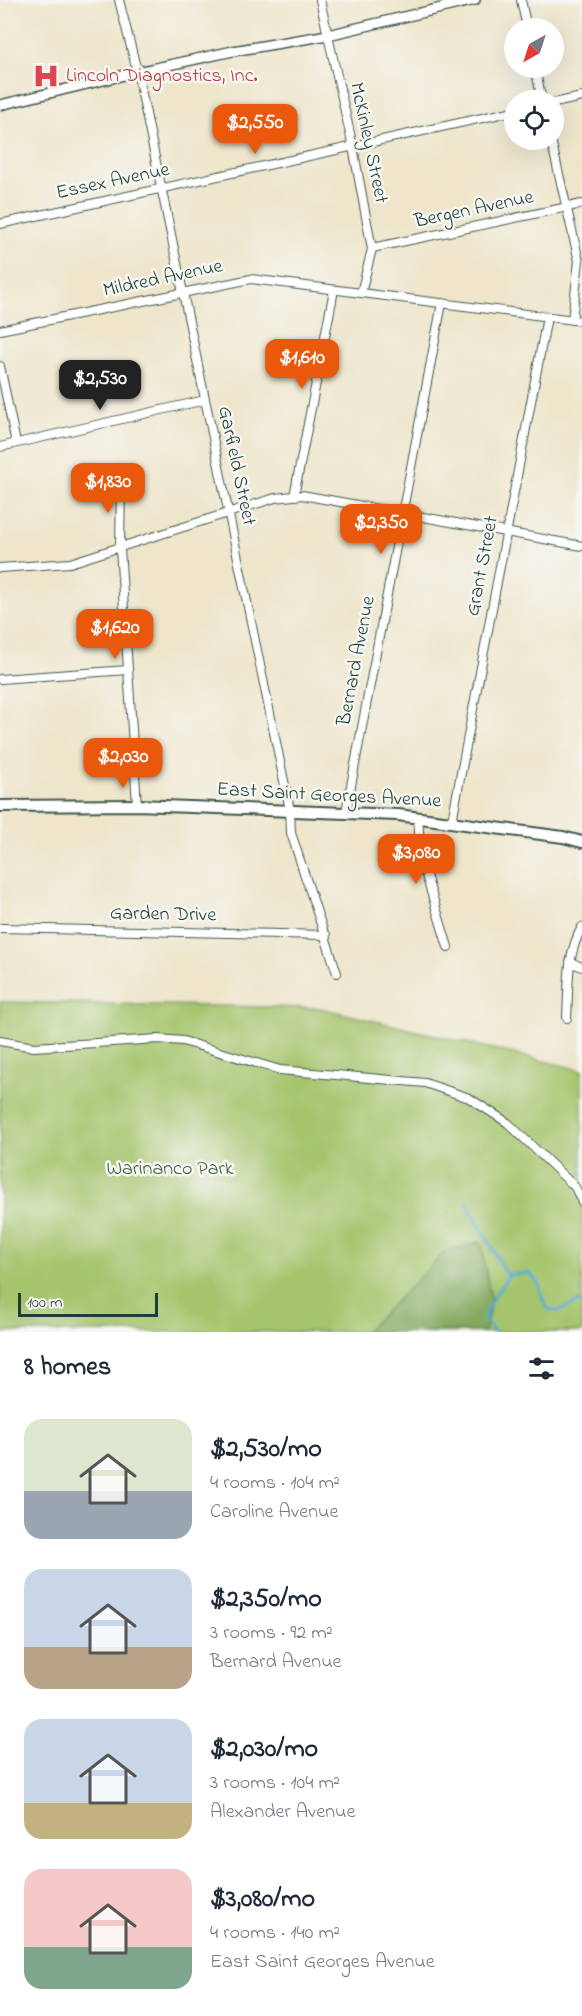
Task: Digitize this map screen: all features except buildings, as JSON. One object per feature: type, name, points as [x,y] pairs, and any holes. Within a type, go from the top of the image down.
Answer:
[{"type":"main road","name":"East Saint Georges Avenue","points":[[0,806],[137,805],[346,812],[452,821],[563,837],[582,842]]},
{"type":"street","name":"Garfield Street","points":[[119,0],[137,72],[229,513],[290,810],[291,833],[337,973]]},
{"type":"street","name":"McKinley Street","points":[[320,0],[372,248],[361,293]]},
{"type":"street","points":[[0,105],[137,72],[233,51],[328,35],[475,0]]},
{"type":"street","points":[[521,0],[525,18]]},
{"type":"street","points":[[564,101],[582,97]]},
{"type":"street","name":"Essex Avenue","points":[[0,224],[504,113]]},
{"type":"street","points":[[553,150],[579,261],[572,320]]},
{"type":"street","name":"Bergen Avenue","points":[[372,248],[582,204]]},
{"type":"street","name":"Mildred Avenue","points":[[0,330],[251,279],[361,293]]},
{"type":"street","points":[[294,495],[334,290]]},
{"type":"street","points":[[361,293],[582,321]]},
{"type":"street","name":"Bernard Avenue","points":[[346,812],[442,303]]},
{"type":"street","name":"Grant Street","points":[[452,821],[547,317]]},
{"type":"street","points":[[0,366],[16,443]]},
{"type":"street","points":[[0,447],[205,400]]},
{"type":"street","points":[[121,481],[120,548],[137,805]]},
{"type":"street","points":[[0,568],[70,563],[275,498],[294,495],[582,546]]},
{"type":"street","points":[[0,679],[128,670]]},
{"type":"street","points":[[418,817],[421,859],[448,947]]},
{"type":"street","points":[[567,1018],[573,942],[582,927]]},
{"type":"street","name":"Garden Drive","points":[[0,928],[326,935]]},
{"type":"street","points":[[570,962],[582,967]]},
{"type":"street","points":[[0,1041],[34,1047],[158,1039],[183,1041],[280,1070],[425,1083],[469,1098],[508,1123],[575,1188],[582,1202]]},
{"type":"green space","name":"Warinanco Park","points":[[0,1002],[320,1008],[582,1070],[582,1332],[0,1332]]},
{"type":"green space","points":[[481,1242],[491,1300],[485,1332],[365,1332],[446,1251]]},
{"type":"waterway","points":[[466,1200],[503,1270],[509,1275],[529,1273],[538,1282],[548,1309],[558,1311],[579,1302],[582,1305]]},
{"type":"waterway","points":[[495,1332],[485,1321],[487,1308],[509,1275]]},
{"type":"place","name":"Lincoln Diagnostics, Inc.","points":[[46,76]]}]
